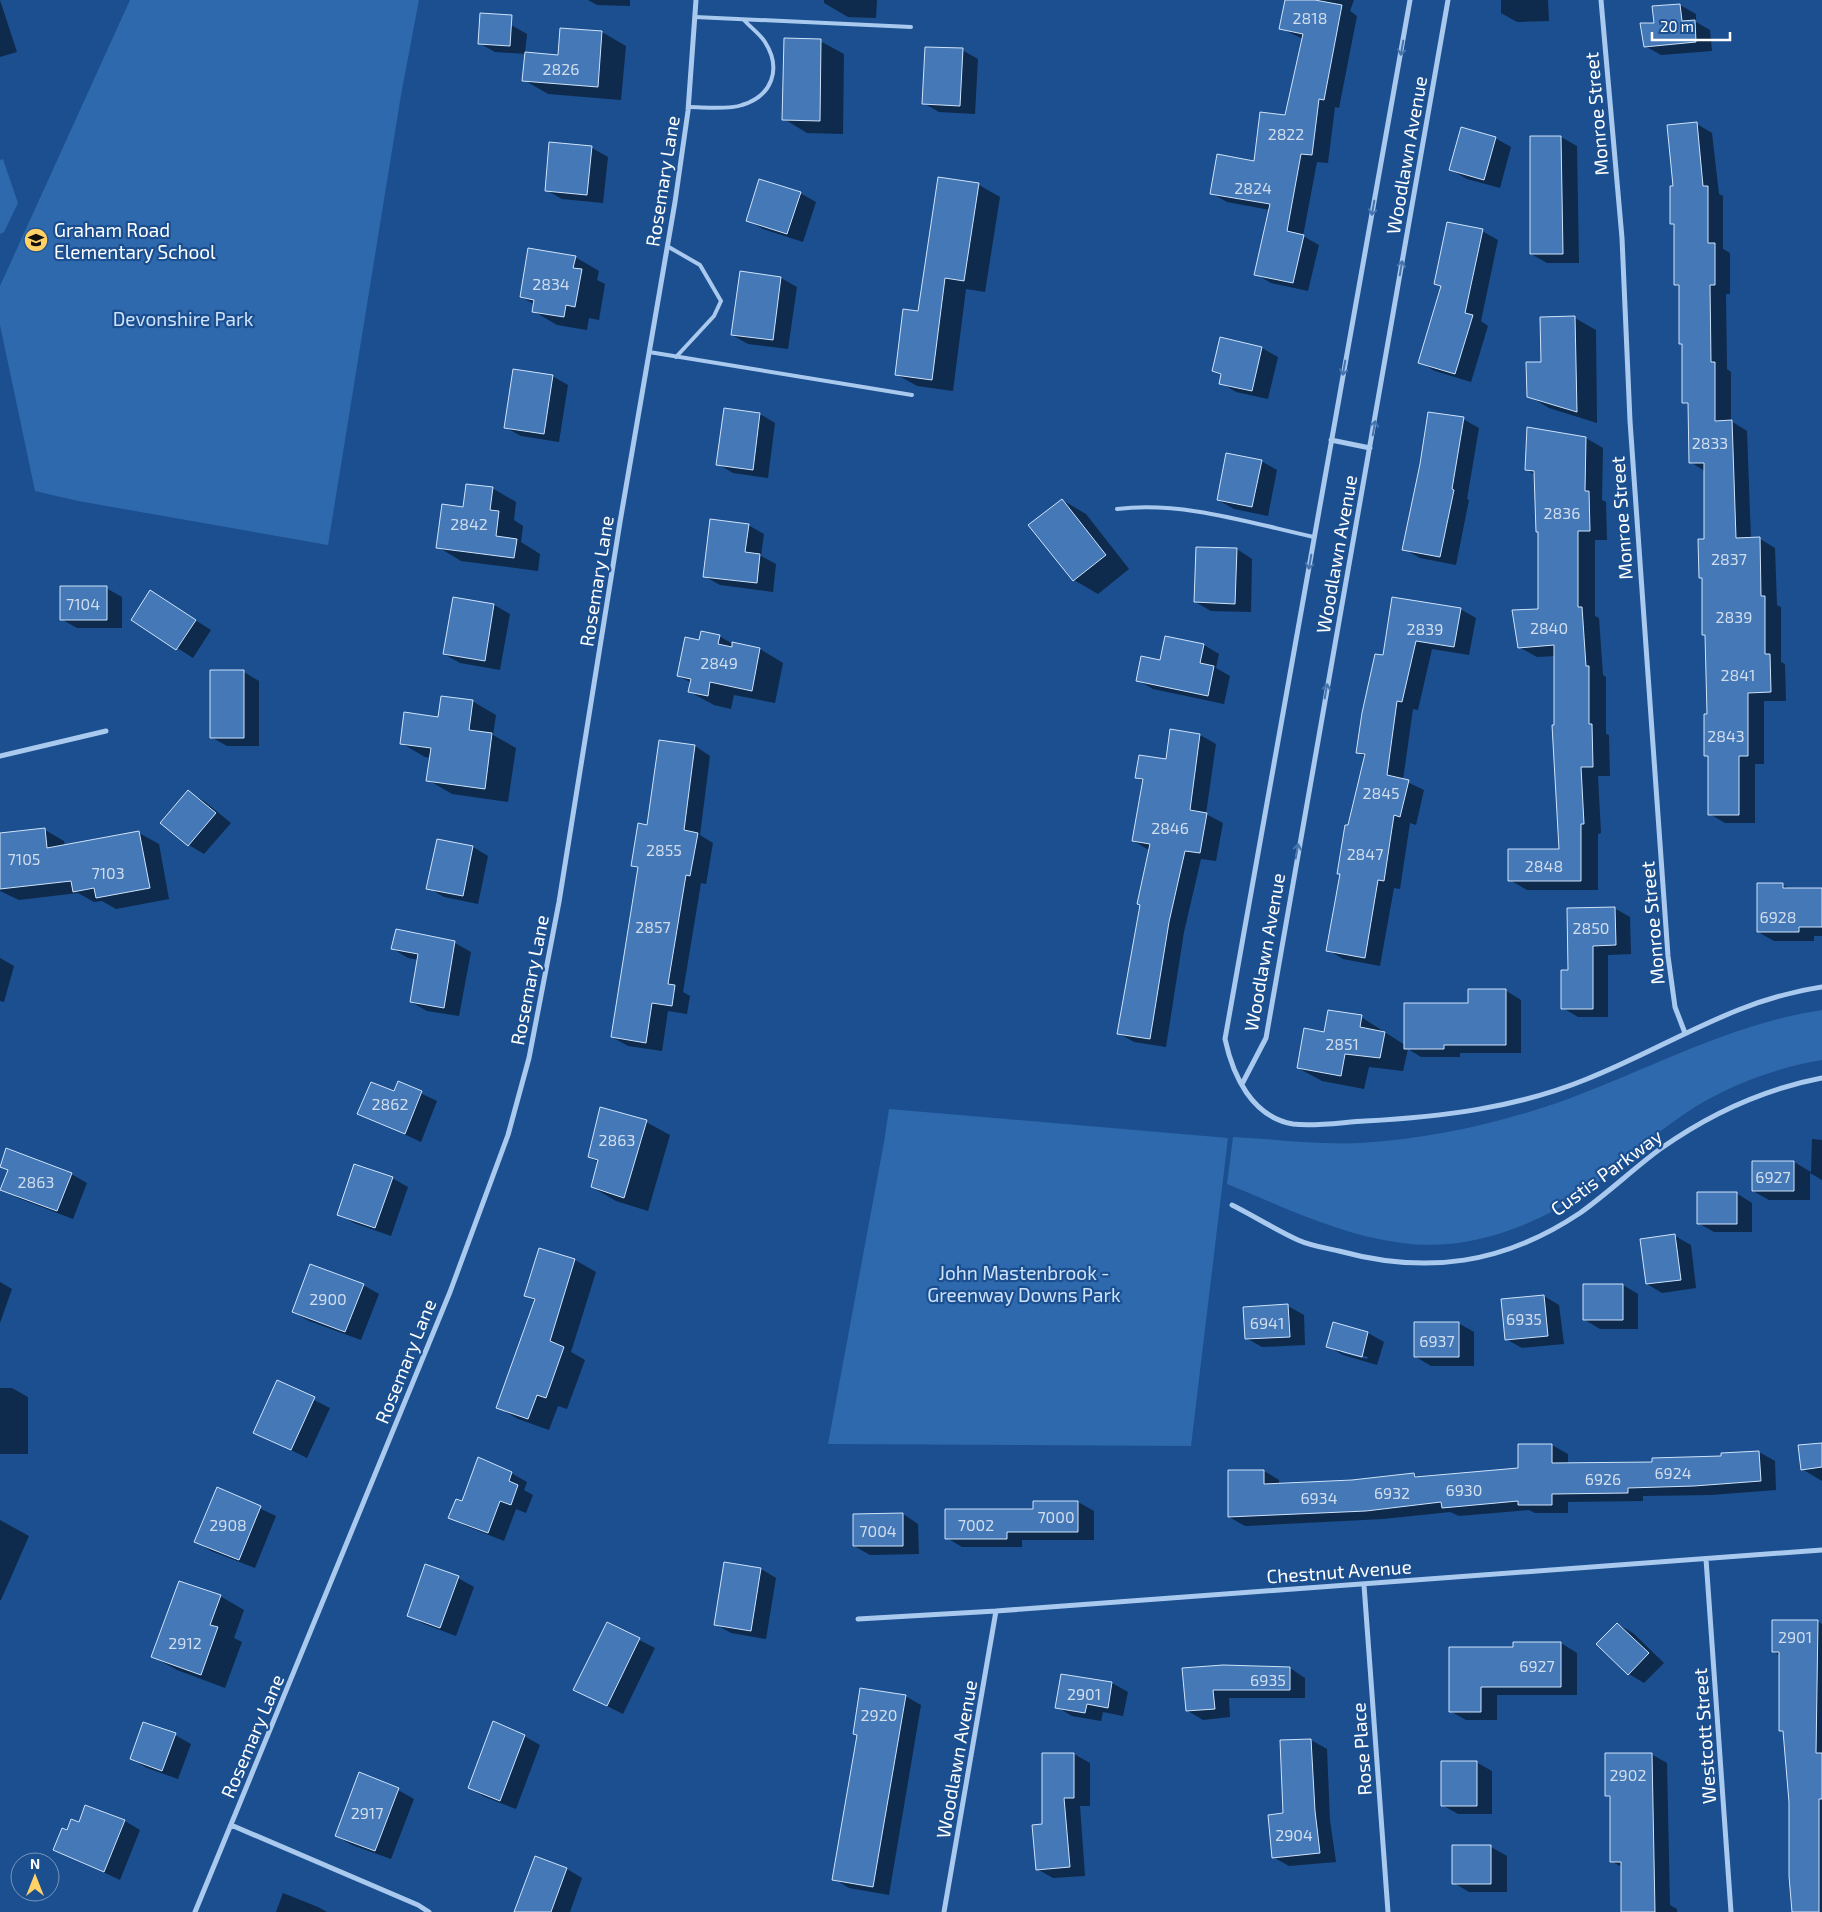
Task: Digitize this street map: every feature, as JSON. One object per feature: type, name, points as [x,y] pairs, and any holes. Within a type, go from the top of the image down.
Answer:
[{"type":"street","name":"Rosemary Lane","points":[[195,1912],[450,1292],[508,1135],[529,1058],[559,902],[689,107],[696,0]]},
{"type":"street","name":"Woodlawn Avenue","points":[[1242,1084],[1230,1061],[1225,1039],[1410,0]]},
{"type":"street","name":"Woodlawn Avenue","points":[[1242,1084],[1266,1038],[1448,0]]},
{"type":"street","name":"Monroe Street","points":[[1600,0],[1622,238],[1630,421],[1668,956],[1675,1007],[1685,1033]]},
{"type":"street","points":[[1331,440],[1370,448]]},
{"type":"street","points":[[0,756],[106,731]]},
{"type":"street","points":[[1242,1084],[1259,1109],[1276,1120],[1296,1124],[1395,1119],[1475,1111],[1532,1098],[1587,1079],[1715,1018],[1754,1003],[1822,987]]},
{"type":"street","name":"Custis Parkway","points":[[1232,1205],[1300,1241],[1368,1259],[1425,1264],[1468,1262],[1508,1250],[1554,1229],[1581,1212],[1661,1149],[1702,1122],[1760,1095],[1822,1078]]},
{"type":"street","name":"Chestnut Avenue","points":[[858,1618],[996,1611],[1822,1550]]},
{"type":"street","name":"Westcott Street","points":[[1706,1559],[1730,1912]]},
{"type":"street","name":"Rose Place","points":[[1364,1584],[1388,1912]]},
{"type":"street","name":"Woodlawn Avenue","points":[[944,1912],[996,1611]]},
{"type":"street","points":[[231,1825],[418,1905],[428,1912]]},
{"type":"lane","points":[[695,17],[911,27]]},
{"type":"lane","points":[[689,107],[741,106],[764,94],[772,80],[772,61],[765,42],[744,20]]},
{"type":"lane","points":[[667,246],[700,265],[721,301],[714,316],[676,357]]},
{"type":"lane","points":[[649,352],[912,396]]},
{"type":"lane","points":[[1117,509],[1145,506],[1194,511],[1314,537]]},
{"type":"green space","name":"Devonshire Park","points":[[130,0],[419,0],[401,95],[328,545],[78,501],[35,491],[0,325],[0,286]]},
{"type":"green space","points":[[3,159],[18,203],[4,232],[0,234],[0,160]]},
{"type":"green space","points":[[1822,1010],[1822,1060],[1773,1072],[1740,1084],[1709,1099],[1658,1133],[1584,1193],[1543,1216],[1498,1234],[1450,1244],[1426,1245],[1379,1239],[1334,1227],[1227,1184],[1233,1137],[1313,1143],[1361,1143],[1411,1138],[1483,1125],[1587,1092],[1686,1051],[1753,1026]]},
{"type":"green space","name":"John Mastenbrook - Greenway Downs Park","points":[[889,1109],[1228,1138],[1191,1446],[828,1444]]},
{"type":"building","points":[[1285,0],[1315,0],[1342,5],[1324,100],[1319,99],[1312,155],[1301,154],[1287,231],[1304,235],[1293,283],[1254,275],[1270,204],[1210,194],[1217,154],[1254,161],[1260,112],[1285,115],[1303,34],[1279,29]]},
{"type":"building","points":[[1680,4],[1682,21],[1695,20],[1696,42],[1644,47],[1640,23],[1654,23],[1652,6]]},
{"type":"building","points":[[480,13],[512,15],[510,46],[478,44]]},
{"type":"building","points":[[560,28],[602,31],[598,87],[522,81],[525,52],[558,55]]},
{"type":"building","points":[[784,38],[821,39],[820,121],[782,120]]},
{"type":"building","points":[[925,47],[963,48],[960,106],[922,104]]},
{"type":"building","points":[[1697,122],[1703,186],[1708,186],[1708,243],[1715,243],[1715,285],[1710,285],[1711,362],[1715,362],[1715,421],[1732,420],[1736,538],[1760,537],[1761,596],[1765,596],[1765,654],[1770,654],[1771,692],[1748,693],[1748,756],[1739,756],[1739,815],[1708,815],[1708,756],[1704,756],[1704,714],[1707,714],[1705,635],[1702,635],[1702,578],[1699,578],[1698,539],[1704,539],[1704,463],[1689,463],[1688,403],[1682,403],[1679,285],[1674,285],[1674,224],[1670,224],[1670,186],[1673,186],[1667,125]]},
{"type":"building","points":[[1461,127],[1496,137],[1484,180],[1449,170]]},
{"type":"building","points":[[1530,136],[1561,136],[1563,254],[1530,254]]},
{"type":"building","points":[[549,142],[592,146],[587,195],[545,191]]},
{"type":"building","points":[[938,177],[979,183],[964,281],[945,278],[932,380],[895,375],[903,309],[918,311]]},
{"type":"building","points":[[759,179],[801,192],[787,234],[746,221]]},
{"type":"building","points":[[1447,222],[1483,229],[1465,313],[1473,315],[1455,374],[1418,363],[1441,286],[1434,284]]},
{"type":"building","points":[[528,248],[576,256],[573,268],[582,269],[575,307],[566,305],[564,317],[532,312],[534,300],[520,297]]},
{"type":"building","points":[[740,271],[781,277],[773,340],[731,335]]},
{"type":"building","points":[[1575,316],[1577,412],[1527,397],[1526,362],[1541,362],[1540,317]]},
{"type":"building","points":[[1220,337],[1262,347],[1252,391],[1219,384],[1221,374],[1212,371]]},
{"type":"building","points":[[513,369],[553,375],[544,434],[504,428]]},
{"type":"building","points":[[724,408],[760,413],[753,470],[716,465]]},
{"type":"building","points":[[1428,412],[1464,417],[1452,489],[1454,490],[1440,557],[1402,550],[1420,464]]},
{"type":"building","points":[[1527,427],[1586,437],[1585,491],[1589,491],[1590,531],[1578,531],[1578,607],[1582,607],[1586,666],[1589,666],[1589,724],[1592,724],[1593,767],[1581,767],[1584,824],[1581,824],[1581,881],[1508,881],[1508,849],[1559,849],[1552,725],[1554,725],[1554,645],[1518,648],[1512,610],[1538,609],[1538,532],[1536,532],[1534,471],[1525,470]]},
{"type":"building","points":[[1226,453],[1262,460],[1252,507],[1217,500]]},
{"type":"building","points":[[466,484],[493,487],[490,510],[499,511],[496,536],[517,539],[514,558],[436,548],[442,504],[463,507]]},
{"type":"building","points":[[1062,499],[1106,555],[1073,581],[1028,525]]},
{"type":"building","points":[[710,519],[749,524],[745,552],[760,554],[757,583],[703,577]]},
{"type":"building","points":[[1196,547],[1237,548],[1235,604],[1194,602]]},
{"type":"building","points":[[60,586],[107,586],[107,620],[60,620]]},
{"type":"building","points":[[150,590],[196,620],[176,650],[131,620]]},
{"type":"building","points":[[453,597],[494,604],[485,661],[443,654]]},
{"type":"building","points":[[1392,597],[1461,608],[1454,647],[1416,641],[1402,702],[1397,701],[1387,775],[1409,780],[1400,817],[1394,815],[1384,881],[1378,880],[1365,958],[1326,951],[1340,874],[1337,874],[1345,825],[1348,825],[1365,754],[1356,753],[1362,713],[1375,654],[1383,655]]},
{"type":"building","points":[[701,631],[720,635],[718,644],[732,647],[732,642],[760,648],[752,691],[710,682],[708,696],[688,692],[691,679],[677,676],[685,637],[699,640]]},
{"type":"building","points":[[1165,636],[1204,644],[1200,663],[1214,666],[1208,696],[1136,681],[1141,656],[1160,660]]},
{"type":"building","points":[[210,670],[244,670],[244,738],[210,738]]},
{"type":"building","points":[[441,696],[473,700],[469,730],[492,733],[485,789],[426,781],[431,748],[400,744],[404,712],[438,717]]},
{"type":"building","points":[[1170,729],[1200,734],[1190,810],[1207,813],[1200,853],[1185,851],[1169,922],[1150,1039],[1117,1034],[1140,905],[1137,904],[1150,844],[1132,841],[1143,779],[1135,778],[1139,755],[1166,759]]},
{"type":"building","points":[[659,740],[695,745],[684,830],[698,833],[690,876],[686,875],[668,984],[675,985],[672,1006],[652,1003],[646,1043],[611,1037],[638,867],[631,866],[638,823],[647,825]]},
{"type":"building","points":[[188,790],[216,813],[188,846],[160,823]]},
{"type":"building","points":[[45,828],[47,848],[139,831],[150,888],[96,898],[94,888],[73,892],[71,881],[0,889],[0,833]]},
{"type":"building","points":[[437,839],[473,846],[463,896],[426,889]]},
{"type":"building","points":[[1757,883],[1783,883],[1783,888],[1822,888],[1822,927],[1799,927],[1799,932],[1757,932]]},
{"type":"building","points":[[1615,907],[1616,945],[1593,946],[1593,1009],[1561,1009],[1561,970],[1568,970],[1567,908]]},
{"type":"building","points":[[396,929],[455,941],[444,1008],[410,1002],[418,954],[391,949]]},
{"type":"building","points":[[1468,989],[1506,989],[1506,1045],[1444,1045],[1444,1049],[1404,1049],[1404,1003],[1468,1003]]},
{"type":"building","points":[[1328,1010],[1362,1015],[1360,1027],[1385,1032],[1380,1058],[1345,1054],[1341,1076],[1297,1068],[1304,1028],[1324,1032]]},
{"type":"building","points":[[398,1081],[422,1091],[405,1134],[357,1114],[371,1082],[394,1091]]},
{"type":"building","points":[[600,1107],[647,1120],[624,1198],[591,1187],[598,1160],[588,1157]]},
{"type":"building","points":[[6,1148],[72,1173],[57,1211],[0,1190],[8,1170],[0,1167]]},
{"type":"building","points":[[1752,1161],[1794,1161],[1794,1191],[1752,1191]]},
{"type":"building","points":[[354,1164],[393,1177],[375,1228],[337,1215]]},
{"type":"building","points":[[1697,1192],[1737,1192],[1737,1224],[1697,1224]]},
{"type":"building","points":[[1675,1234],[1681,1280],[1646,1284],[1640,1239]]},
{"type":"building","points":[[539,1248],[575,1259],[550,1341],[564,1347],[546,1398],[537,1395],[528,1419],[496,1408],[535,1299],[524,1296]]},
{"type":"building","points":[[310,1264],[364,1284],[345,1332],[292,1312]]},
{"type":"building","points":[[1583,1284],[1623,1284],[1623,1320],[1583,1320]]},
{"type":"building","points":[[1544,1295],[1548,1336],[1505,1340],[1501,1299]]},
{"type":"building","points":[[1288,1304],[1290,1337],[1245,1339],[1243,1307]]},
{"type":"building","points":[[1333,1322],[1368,1332],[1362,1357],[1326,1347]]},
{"type":"building","points":[[1414,1322],[1459,1322],[1459,1357],[1414,1357]]},
{"type":"building","points":[[277,1380],[315,1397],[291,1450],[253,1433]]},
{"type":"building","points":[[1822,1443],[1822,1467],[1801,1470],[1798,1445]]},
{"type":"building","points":[[1518,1444],[1552,1444],[1552,1463],[1652,1462],[1652,1458],[1721,1456],[1721,1453],[1759,1451],[1761,1481],[1628,1488],[1628,1493],[1552,1494],[1552,1505],[1518,1505],[1518,1501],[1442,1508],[1441,1502],[1366,1511],[1228,1517],[1228,1470],[1264,1470],[1264,1484],[1352,1480],[1414,1473],[1415,1477],[1518,1468]]},
{"type":"building","points":[[478,1457],[512,1472],[509,1481],[518,1485],[511,1505],[500,1501],[488,1533],[448,1518],[456,1499],[462,1501]]},
{"type":"building","points":[[217,1487],[261,1506],[239,1560],[194,1542]]},
{"type":"building","points":[[1033,1501],[1078,1501],[1078,1532],[1007,1532],[1007,1539],[945,1539],[945,1509],[1033,1509]]},
{"type":"building","points":[[903,1513],[903,1546],[853,1546],[853,1514]]},
{"type":"building","points":[[724,1562],[761,1568],[751,1631],[714,1625]]},
{"type":"building","points":[[425,1564],[459,1576],[440,1628],[407,1616]]},
{"type":"building","points":[[179,1581],[221,1595],[210,1625],[218,1627],[201,1675],[151,1657]]},
{"type":"building","points":[[1772,1620],[1818,1620],[1816,1753],[1822,1753],[1822,1799],[1819,1799],[1819,1912],[1792,1912],[1789,1876],[1789,1802],[1783,1731],[1779,1731],[1779,1652],[1772,1652]]},
{"type":"building","points":[[607,1622],[640,1638],[607,1706],[573,1690]]},
{"type":"building","points":[[1617,1623],[1649,1653],[1628,1675],[1596,1644]]},
{"type":"building","points":[[1513,1642],[1561,1642],[1561,1687],[1481,1687],[1481,1712],[1449,1712],[1449,1647],[1513,1647]]},
{"type":"building","points":[[1223,1665],[1290,1667],[1290,1690],[1213,1690],[1215,1709],[1186,1711],[1182,1668]]},
{"type":"building","points":[[1061,1674],[1112,1682],[1108,1708],[1087,1704],[1085,1713],[1055,1708]]},
{"type":"building","points":[[860,1688],[906,1695],[873,1887],[832,1880],[857,1735],[853,1734]]},
{"type":"building","points":[[493,1721],[525,1735],[500,1801],[468,1788]]},
{"type":"building","points":[[143,1722],[176,1733],[162,1771],[130,1759]]},
{"type":"building","points":[[1311,1739],[1315,1811],[1320,1853],[1272,1858],[1268,1815],[1283,1813],[1280,1740]]},
{"type":"building","points":[[1042,1753],[1074,1753],[1074,1798],[1064,1798],[1070,1867],[1036,1870],[1032,1825],[1042,1824]]},
{"type":"building","points":[[1605,1753],[1652,1753],[1655,1912],[1621,1912],[1621,1862],[1610,1862],[1610,1796],[1605,1796]]},
{"type":"building","points":[[1441,1761],[1477,1761],[1477,1806],[1441,1806]]},
{"type":"building","points":[[359,1772],[399,1788],[375,1851],[335,1836]]},
{"type":"building","points":[[85,1805],[125,1820],[104,1872],[53,1850],[62,1828],[67,1830],[71,1819],[79,1822]]},
{"type":"building","points":[[1452,1845],[1491,1845],[1491,1884],[1452,1884]]},
{"type":"building","points":[[535,1856],[567,1868],[551,1912],[514,1912]]},
{"type":"place","name":"Graham Road Elementary School","points":[[36,240]]}]
